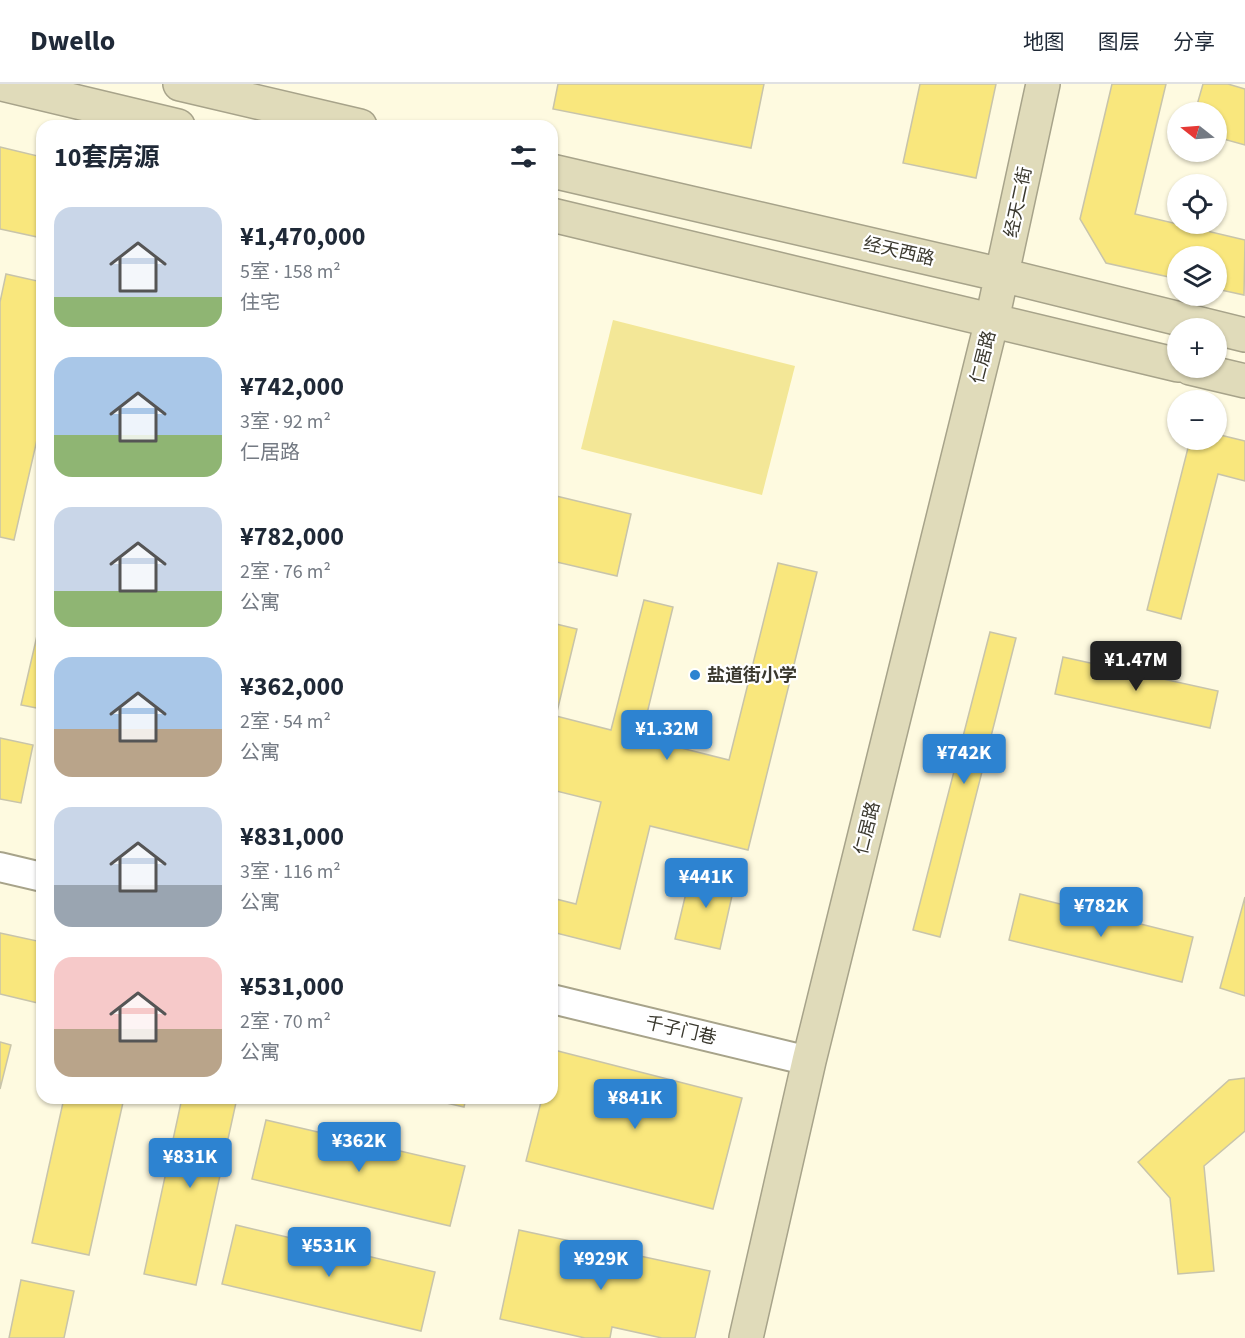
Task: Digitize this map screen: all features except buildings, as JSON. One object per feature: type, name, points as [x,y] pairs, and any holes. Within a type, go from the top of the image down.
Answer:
[{"type":"street","points":[[2,84],[153,120]]},
{"type":"street","points":[[180,84],[334,120]]},
{"type":"street","name":"经天二街","points":[[993,320],[1043,84]]},
{"type":"street","name":"经天西路","points":[[558,172],[1002,275],[1245,335]]},
{"type":"street","points":[[558,216],[1167,361]]},
{"type":"street","name":"仁居路","points":[[746,1338],[809,1061],[993,320]]},
{"type":"street","points":[[1227,377],[1245,381]]},
{"type":"street","points":[[0,867],[36,876]]},
{"type":"street","name":"千子门巷","points":[[558,1000],[809,1061]]},
{"type":"shaded area","points":[[613,320],[795,366],[762,495],[581,449]]},
{"type":"place","name":"盐道街小学","points":[[695,675]]}]
